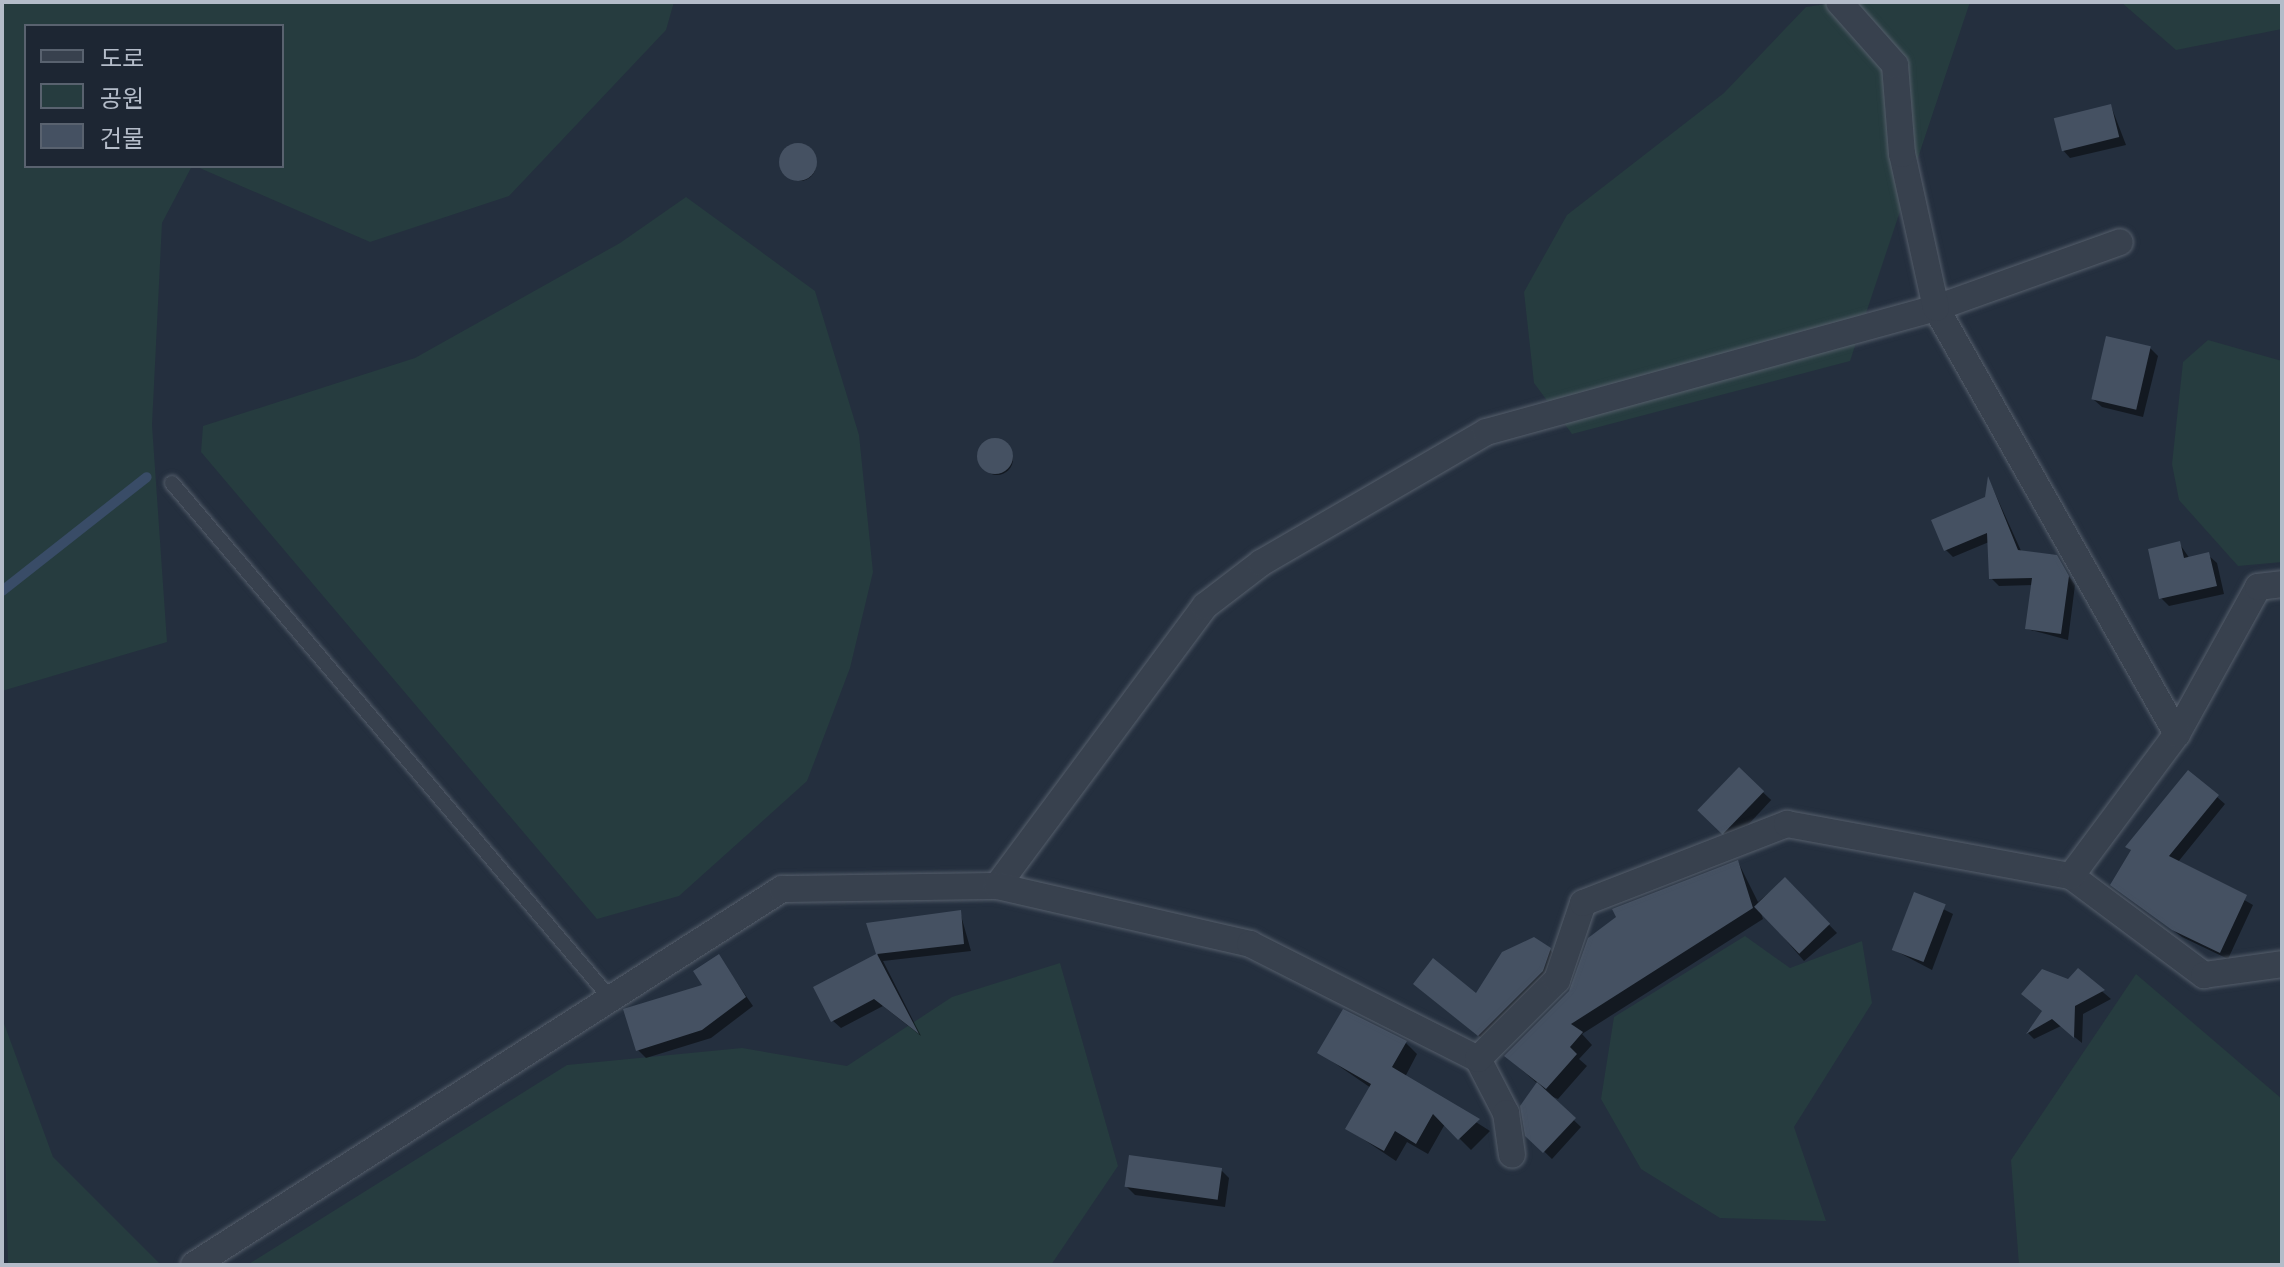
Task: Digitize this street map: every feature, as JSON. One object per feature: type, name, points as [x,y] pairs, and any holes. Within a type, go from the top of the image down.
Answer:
[{"type":"street","points":[[1839,2],[1895,65],[1902,154],[1936,308],[2177,734]]},
{"type":"street","points":[[997,886],[1205,606],[1261,563],[1486,432],[1936,308],[2120,242]]},
{"type":"street","points":[[2071,876],[2177,734],[2258,587],[2282,584]]},
{"type":"street","points":[[1478,1059],[1557,980],[1583,903],[1787,824],[2071,876],[2204,975],[2282,964]]},
{"type":"street","points":[[194,1265],[782,889],[997,886],[1250,944],[1478,1059],[1506,1113],[1512,1155]]},
{"type":"lane","points":[[172,483],[611,999]]},
{"type":"green space","points":[[2,2],[674,2],[666,30],[509,196],[370,242],[200,168],[284,168],[284,24],[24,24],[24,168],[191,168],[162,223],[152,425],[167,642],[2,691]]},
{"type":"green space","points":[[1840,2],[1970,2],[1850,361],[1572,434],[1534,383],[1524,292],[1567,215],[1724,93],[1806,7]]},
{"type":"green space","points":[[2121,2],[2282,2],[2282,29],[2176,50]]},
{"type":"green space","points":[[686,197],[815,291],[859,435],[873,572],[850,668],[807,781],[679,896],[597,919],[201,452],[203,426],[415,358],[620,243]]},
{"type":"green space","points":[[2208,340],[2282,361],[2282,562],[2238,566],[2179,500],[2172,464],[2183,362]]},
{"type":"green space","points":[[1745,936],[1790,968],[1862,941],[1872,1003],[1794,1127],[1826,1221],[1720,1218],[1641,1169],[1601,1099],[1614,1017]]},
{"type":"green space","points":[[1060,963],[1118,1166],[1051,1265],[247,1265],[567,1065],[742,1048],[847,1066],[952,997]]},
{"type":"green space","points":[[2136,974],[2282,1099],[2282,1265],[2019,1265],[2011,1160]]},
{"type":"green space","points":[[2,1018],[53,1157],[161,1265],[8,1265]]},
{"type":"building","points":[[2111,104],[2119,137],[2062,151],[2054,118]]},
{"type":"building","points":[[798,143],[811,149],[817,162],[811,175],[798,181],[785,175],[779,162],[785,149]]},
{"type":"building","points":[[2106,336],[2151,346],[2136,410],[2091,399]]},
{"type":"building","points":[[995,438],[1008,443],[1013,456],[1008,469],[995,474],[982,469],[977,456],[982,443]]},
{"type":"building","points":[[1988,476],[2018,550],[2057,555],[2069,576],[2061,634],[2025,629],[2032,578],[1989,579],[1987,533],[1944,551],[1931,520],[1985,497]]},
{"type":"building","points":[[2180,541],[2184,558],[2209,552],[2217,586],[2159,599],[2148,549]]},
{"type":"building","points":[[1739,767],[1764,791],[1722,834],[1697,810]]},
{"type":"building","points":[[2188,770],[2219,795],[2169,856],[2247,895],[2220,953],[2172,930],[2110,885],[2131,850],[2125,847]]},
{"type":"building","points":[[1738,860],[1753,908],[1571,1024],[1583,1032],[1570,1047],[1577,1054],[1546,1089],[1504,1056],[1569,991],[1588,938],[1616,917],[1612,909]]},
{"type":"building","points":[[1785,877],[1830,924],[1799,954],[1754,907]]},
{"type":"building","points":[[1914,892],[1946,904],[1924,962],[1892,950]]},
{"type":"building","points":[[961,910],[964,944],[877,954],[919,1034],[874,999],[831,1022],[813,987],[876,954],[866,923]]},
{"type":"building","points":[[1534,937],[1551,948],[1543,971],[1478,1036],[1413,984],[1433,958],[1476,993],[1502,952]]},
{"type":"building","points":[[719,954],[746,997],[702,1030],[636,1051],[623,1009],[702,985],[693,971]]},
{"type":"building","points":[[2078,968],[2105,990],[2075,1006],[2074,1038],[2052,1019],[2026,1034],[2042,1011],[2021,994],[2042,969],[2068,979]]},
{"type":"building","points":[[1343,1009],[1407,1041],[1392,1067],[1480,1119],[1458,1140],[1433,1114],[1416,1144],[1395,1131],[1384,1151],[1345,1129],[1371,1084],[1317,1053]]},
{"type":"building","points":[[1537,1082],[1576,1118],[1543,1153],[1525,1136],[1520,1106]]},
{"type":"building","points":[[1129,1155],[1222,1168],[1218,1200],[1125,1187]]},
{"type":"waterway","points":[[2,591],[147,477]]}]
